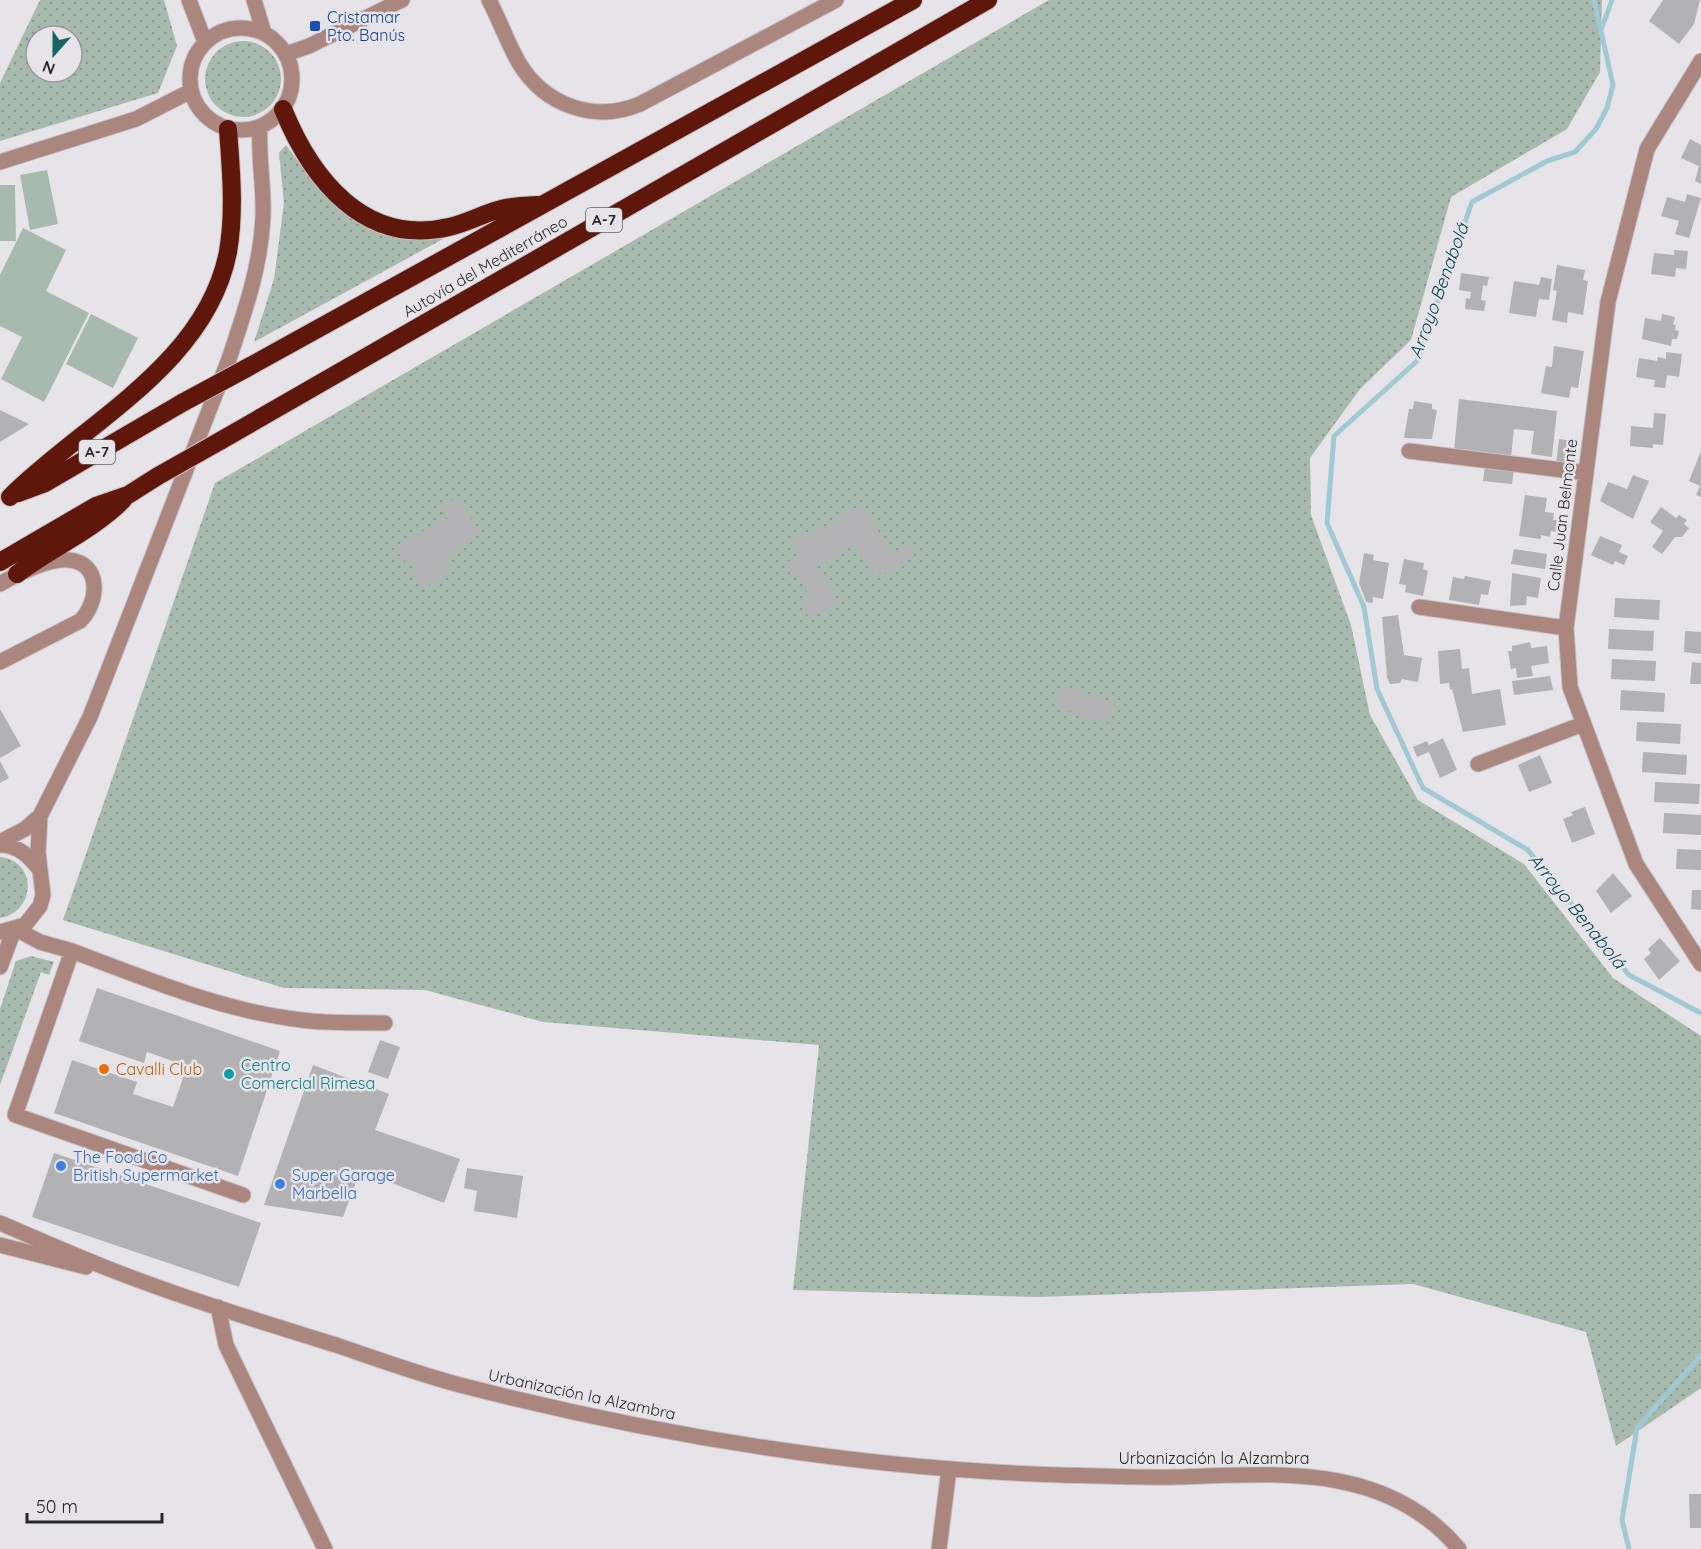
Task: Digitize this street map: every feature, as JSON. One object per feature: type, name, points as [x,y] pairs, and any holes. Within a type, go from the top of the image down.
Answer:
[{"type":"highway","name":"Autovía del Mediterráneo","points":[[5,500],[45,483],[182,403],[545,205],[913,0]]},
{"type":"highway","name":"Autovía del Mediterráneo","points":[[0,562],[96,506],[128,495],[988,0]]},
{"type":"highway","points":[[282,109],[296,141],[333,193],[370,218],[395,227],[426,230],[448,227],[505,208],[545,205]]},
{"type":"highway","points":[[5,500],[39,468],[107,417],[161,368],[197,324],[219,281],[227,254],[232,200],[228,129]]},
{"type":"highway","points":[[17,574],[37,559],[104,519],[128,495]]},
{"type":"street","points":[[189,0],[205,42]]},
{"type":"street","points":[[254,0],[264,33]]},
{"type":"street","points":[[286,54],[309,46],[402,0]]},
{"type":"street","points":[[489,0],[520,64],[534,82],[547,94],[566,105],[602,113],[616,112],[640,104],[836,0]]},
{"type":"street","points":[[250,28],[264,33],[286,54],[292,73],[291,92],[282,109],[272,120],[260,127],[244,130],[228,129],[210,120],[197,106],[190,90],[191,64],[205,42],[222,31],[250,28]]},
{"type":"street","name":"Calle Juan Belmonte","points":[[1701,61],[1647,148],[1608,303],[1566,628],[1570,687],[1636,864],[1701,964]]},
{"type":"street","points":[[0,162],[136,119],[190,90]]},
{"type":"street","points":[[0,844],[25,830],[40,816],[90,717],[248,303],[261,241],[263,212],[260,127]]},
{"type":"street","points":[[1409,451],[1586,473]]},
{"type":"street","points":[[0,584],[17,574],[54,561],[71,560],[81,564],[89,573],[94,582],[95,593],[89,611],[80,621],[0,662]]},
{"type":"street","points":[[1419,607],[1566,628]]},
{"type":"street","points":[[1478,764],[1583,724]]},
{"type":"street","points":[[0,967],[14,929],[40,906],[43,895],[39,869],[40,816]]},
{"type":"street","points":[[0,844],[19,850],[31,858],[39,869]]},
{"type":"street","points":[[14,929],[193,996],[242,1009],[302,1020],[385,1023]]},
{"type":"street","points":[[63,947],[15,1115],[243,1195]]},
{"type":"street","points":[[0,1223],[141,1282]]},
{"type":"street","points":[[0,1245],[141,1282]]},
{"type":"street","name":"Urbanización la Alzambra","points":[[141,1282],[457,1384],[665,1431],[808,1453],[949,1468],[1155,1477],[1293,1473],[1334,1479],[1367,1487],[1409,1507],[1448,1536],[1459,1549]]},
{"type":"street","points":[[218,1307],[226,1345],[325,1549]]},
{"type":"street","points":[[939,1549],[949,1468]]},
{"type":"green space","points":[[40,0],[164,0],[177,46],[158,93],[0,141],[0,83],[24,33],[24,84],[84,84],[84,24],[28,24]]},
{"type":"green space","points":[[1049,0],[1602,0],[1600,72],[1567,129],[1451,197],[1411,340],[1360,389],[1310,458],[1311,515],[1351,625],[1370,715],[1418,800],[1524,864],[1613,978],[1701,1036],[1701,1388],[1616,1446],[1586,1332],[1413,1284],[1037,1297],[793,1290],[819,1045],[543,1022],[425,990],[284,988],[63,920],[215,483]]},
{"type":"green space","points":[[243,41],[258,44],[270,52],[278,64],[281,79],[278,94],[270,106],[258,114],[243,117],[228,114],[216,106],[208,94],[205,79],[208,64],[216,52],[228,44]]},
{"type":"green space","points":[[286,145],[320,187],[344,209],[358,218],[398,235],[443,239],[254,342],[274,279],[284,203],[279,153]]},
{"type":"green space","points":[[47,170],[58,224],[30,230],[20,175]]},
{"type":"green space","points":[[0,185],[15,185],[16,241],[0,241]]},
{"type":"green space","points":[[23,228],[66,250],[46,291],[89,313],[44,402],[1,379],[22,337],[0,326],[0,275]]},
{"type":"green space","points":[[91,314],[138,338],[113,388],[66,364]]},
{"type":"green space","points":[[0,857],[21,867],[28,887],[21,906],[12,914],[0,918]]},
{"type":"green space","points":[[31,956],[54,962],[49,975],[41,972],[0,1085],[0,1009],[16,961]]},
{"type":"building","points":[[1663,0],[1700,0],[1694,24],[1679,44],[1649,21]]},
{"type":"building","points":[[1690,139],[1701,145],[1701,184],[1695,181],[1699,166],[1681,158]]},
{"type":"building","points":[[1687,194],[1701,198],[1689,238],[1675,234],[1679,221],[1661,216],[1667,197],[1685,202]]},
{"type":"building","points":[[1674,250],[1688,251],[1686,269],[1676,268],[1675,277],[1651,274],[1654,253],[1674,255]]},
{"type":"building","points":[[1557,265],[1585,270],[1583,280],[1588,281],[1583,315],[1568,312],[1567,323],[1552,320],[1557,291],[1553,290]]},
{"type":"building","points":[[1461,273],[1489,277],[1487,286],[1483,285],[1481,300],[1486,301],[1484,311],[1465,309],[1466,298],[1470,299],[1471,292],[1459,290]]},
{"type":"building","points":[[1541,277],[1552,279],[1549,300],[1539,299],[1536,317],[1509,313],[1514,281],[1539,285]]},
{"type":"building","points":[[1662,314],[1675,317],[1673,325],[1676,325],[1675,330],[1679,331],[1677,339],[1672,339],[1671,346],[1642,339],[1645,318],[1661,321]]},
{"type":"building","points":[[1554,346],[1584,351],[1578,388],[1571,387],[1569,398],[1541,393],[1546,366],[1552,367]]},
{"type":"building","points":[[1666,352],[1682,354],[1679,377],[1667,375],[1665,388],[1654,387],[1655,380],[1636,377],[1639,358],[1657,361],[1658,357],[1666,359]]},
{"type":"building","points":[[1459,399],[1557,411],[1552,457],[1531,454],[1534,431],[1514,429],[1511,457],[1454,451]]},
{"type":"building","points":[[1414,401],[1432,404],[1432,409],[1437,410],[1432,439],[1404,438],[1409,409],[1413,409]]},
{"type":"building","points":[[0,410],[29,424],[0,442]]},
{"type":"building","points":[[1654,413],[1666,414],[1663,445],[1653,444],[1653,448],[1630,446],[1631,426],[1653,428]]},
{"type":"building","points":[[1559,439],[1572,441],[1570,466],[1556,464]]},
{"type":"building","points":[[1701,451],[1701,497],[1696,495],[1700,486],[1689,481]]},
{"type":"building","points":[[1485,465],[1514,469],[1512,484],[1483,481]]},
{"type":"building","points":[[1633,475],[1649,481],[1633,519],[1600,501],[1608,482],[1627,489]]},
{"type":"building","points":[[1525,495],[1547,498],[1545,512],[1554,513],[1553,520],[1559,520],[1557,532],[1551,531],[1550,537],[1541,535],[1541,539],[1519,536]]},
{"type":"building","points":[[456,498],[481,532],[443,560],[451,571],[424,589],[411,573],[418,567],[412,559],[407,564],[395,549],[441,519],[443,522],[449,517],[442,509]]},
{"type":"building","points":[[862,504],[892,554],[908,544],[915,556],[876,579],[855,545],[818,567],[839,602],[810,619],[801,604],[811,598],[797,576],[793,579],[784,564],[800,554],[792,541],[809,531],[811,535]]},
{"type":"building","points":[[1661,507],[1676,518],[1679,515],[1687,520],[1684,524],[1689,528],[1682,537],[1675,537],[1662,554],[1652,547],[1663,531],[1650,522]]},
{"type":"building","points":[[1600,536],[1622,545],[1619,552],[1628,556],[1624,565],[1615,561],[1613,565],[1591,555]]},
{"type":"building","points":[[1514,549],[1547,554],[1545,569],[1511,564]]},
{"type":"building","points":[[1364,553],[1374,555],[1373,560],[1389,563],[1383,599],[1373,597],[1373,603],[1366,602],[1359,583]]},
{"type":"building","points":[[1404,559],[1424,563],[1423,569],[1428,571],[1423,596],[1405,592],[1406,585],[1399,584]]},
{"type":"building","points":[[1512,573],[1541,578],[1538,598],[1527,596],[1526,605],[1510,606]]},
{"type":"building","points":[[1465,576],[1491,581],[1488,595],[1481,594],[1479,605],[1449,600],[1453,577],[1464,579]]},
{"type":"building","points":[[1615,598],[1660,600],[1659,620],[1614,617]]},
{"type":"building","points":[[1398,615],[1404,655],[1422,658],[1418,682],[1402,679],[1400,683],[1390,684],[1387,677],[1382,617]]},
{"type":"building","points":[[1609,629],[1654,631],[1653,651],[1608,649]]},
{"type":"building","points":[[1685,631],[1701,632],[1701,654],[1684,652]]},
{"type":"building","points":[[1530,642],[1531,648],[1547,646],[1549,663],[1531,666],[1533,676],[1517,678],[1516,668],[1511,669],[1508,651],[1512,651],[1512,646]]},
{"type":"building","points":[[1460,649],[1462,669],[1469,668],[1472,694],[1500,689],[1506,725],[1463,732],[1452,689],[1450,690],[1449,683],[1440,684],[1438,651]]},
{"type":"building","points":[[1612,659],[1656,661],[1655,681],[1611,679]]},
{"type":"building","points":[[1692,662],[1701,663],[1701,684],[1690,684]]},
{"type":"building","points":[[1550,676],[1553,690],[1514,695],[1512,681]]},
{"type":"building","points":[[1063,685],[1115,703],[1107,724],[1055,706]]},
{"type":"building","points":[[1621,690],[1665,693],[1664,712],[1620,710]]},
{"type":"building","points":[[0,709],[21,746],[0,758]]},
{"type":"building","points":[[1637,722],[1681,724],[1680,744],[1636,741]]},
{"type":"building","points":[[1443,738],[1457,770],[1440,778],[1429,752],[1417,757],[1413,747],[1427,741],[1429,745]]},
{"type":"building","points":[[1643,752],[1687,755],[1686,775],[1642,772]]},
{"type":"building","points":[[1540,755],[1552,783],[1529,792],[1518,765]]},
{"type":"building","points":[[0,761],[9,778],[0,783]]},
{"type":"building","points":[[1655,782],[1700,784],[1699,804],[1654,802]]},
{"type":"building","points":[[1585,807],[1595,834],[1572,843],[1563,819],[1573,815],[1571,812]]},
{"type":"building","points":[[1664,813],[1701,815],[1701,835],[1663,833]]},
{"type":"building","points":[[1677,849],[1701,850],[1701,870],[1676,869]]},
{"type":"building","points":[[1613,873],[1632,896],[1611,913],[1596,891]]},
{"type":"building","points":[[1692,890],[1701,890],[1701,910],[1691,909]]},
{"type":"building","points":[[1660,938],[1680,961],[1659,980],[1644,959],[1651,953],[1648,949]]},
{"type":"building","name":"Centro Comercial Rimesa","points":[[97,988],[280,1051],[238,1176],[54,1113],[72,1060],[137,1082],[133,1094],[173,1107],[187,1066],[147,1052],[144,1063],[79,1041]]},
{"type":"building","points":[[380,1040],[400,1047],[388,1079],[368,1072]]},
{"type":"building","points":[[313,1065],[389,1094],[375,1130],[460,1159],[444,1203],[360,1171],[343,1217],[264,1205]]},
{"type":"building","points":[[54,1153],[261,1223],[239,1287],[32,1217]]},
{"type":"building","points":[[467,1168],[523,1176],[517,1218],[474,1211],[477,1191],[464,1188]]},
{"type":"building","points":[[1689,1494],[1701,1494],[1701,1528],[1690,1528]]},
{"type":"waterway","name":"Arroyo Benabolá","points":[[1594,0],[1613,85],[1607,108],[1596,129],[1575,152],[1547,161],[1472,202],[1417,361],[1334,436],[1327,523],[1364,607],[1377,689],[1423,788],[1528,850],[1629,975],[1701,1013]]},
{"type":"waterway","name":"Arroyo Benabolá","points":[[1601,30],[1612,0]]},
{"type":"waterway","name":"Arroyo Benabolá","points":[[1629,1549],[1622,1520],[1637,1428],[1701,1355]]},
{"type":"place","name":"Cristamar Pto. Banús","points":[[315,26]]},
{"type":"place","name":"Cavalli Club","points":[[104,1069]]},
{"type":"place","name":"Centro Comercial Rimesa","points":[[229,1074]]},
{"type":"place","name":"The Food Co British Supermarket","points":[[61,1166]]},
{"type":"place","name":"Super Garage Marbella","points":[[280,1184]]}]
